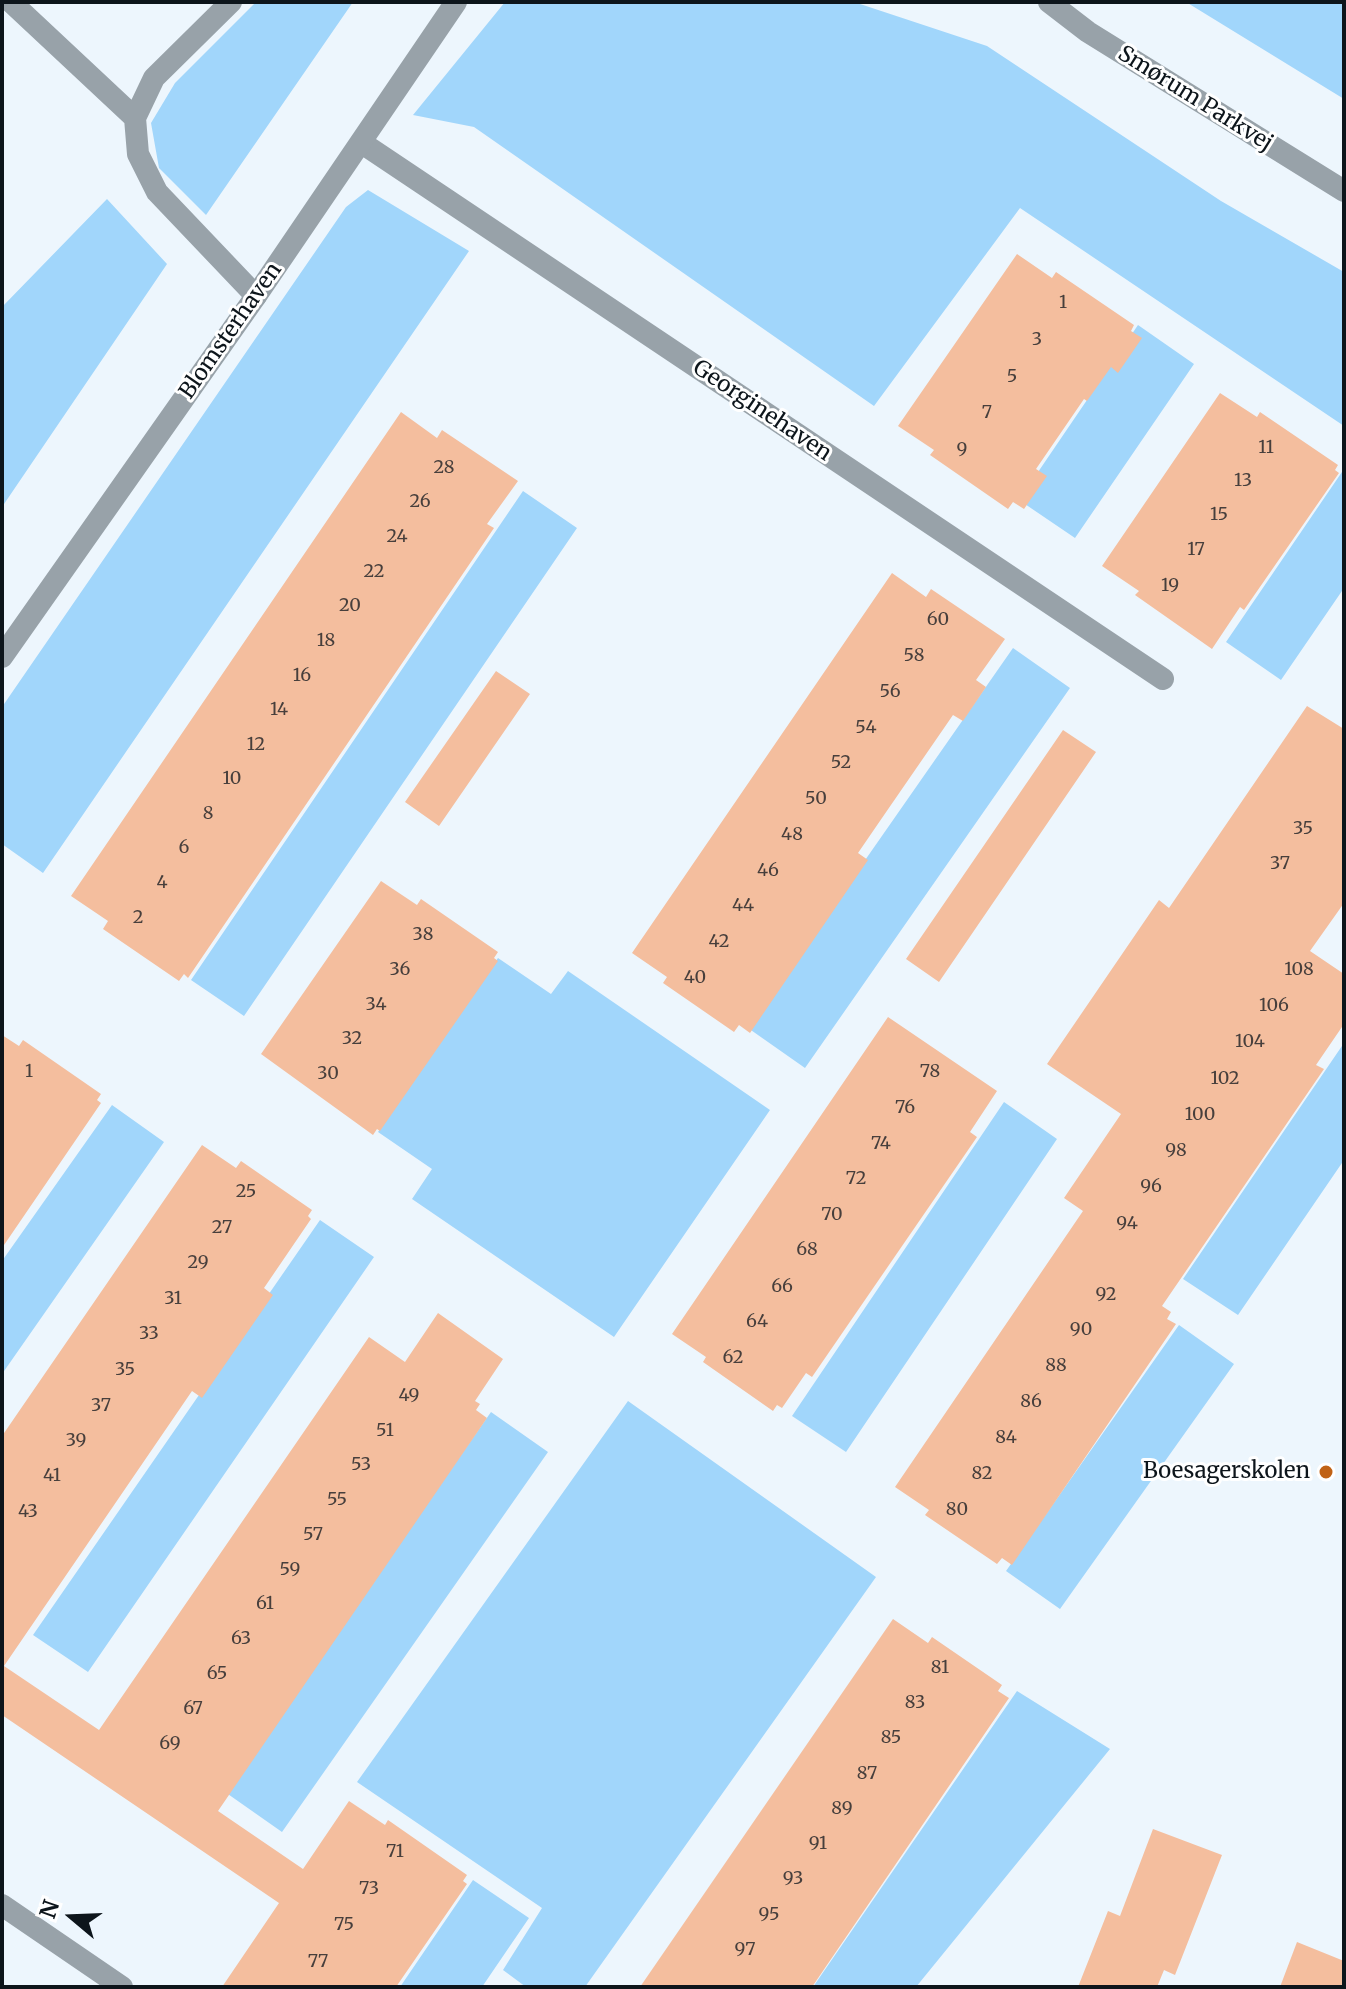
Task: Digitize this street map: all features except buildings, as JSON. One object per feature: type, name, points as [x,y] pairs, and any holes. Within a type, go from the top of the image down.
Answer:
[{"type":"street","points":[[11,2],[135,118]]},
{"type":"street","points":[[231,2],[154,78],[135,118],[138,154],[157,192],[256,296]]},
{"type":"street","name":"Blomsterhaven","points":[[2,657],[256,296],[456,2]]},
{"type":"street","name":"Smørum Parkvej","points":[[1049,2],[1088,32],[1344,191]]},
{"type":"street","name":"Georginehaven","points":[[362,143],[1163,679]]},
{"type":"street","points":[[2,1905],[122,1987]]},
{"type":"shaded area","points":[[256,2],[353,2],[206,215],[159,168],[151,123],[175,83]]},
{"type":"shaded area","points":[[505,2],[854,2],[987,46],[1221,201],[1344,272],[1344,426],[1020,208],[874,406],[474,127],[413,115]]},
{"type":"shaded area","points":[[1186,2],[1344,2],[1344,99]]},
{"type":"shaded area","points":[[368,190],[469,251],[43,873],[2,844],[2,707],[346,207]]},
{"type":"shaded area","points":[[107,199],[167,264],[2,507],[2,307]]},
{"type":"shaded area","points":[[1138,325],[1194,364],[1075,538],[1019,500]]},
{"type":"shaded area","points":[[1344,469],[1344,588],[1281,680],[1226,642]]},
{"type":"shaded area","points":[[523,491],[577,528],[244,1016],[191,980]]},
{"type":"shaded area","points":[[1013,648],[1070,688],[805,1068],[748,1028]]},
{"type":"shaded area","points":[[498,958],[551,994],[568,971],[770,1110],[614,1337],[412,1199],[432,1169],[378,1132]]},
{"type":"shaded area","points":[[1344,1043],[1344,1160],[1238,1315],[1183,1279]]},
{"type":"shaded area","points":[[1004,1102],[1057,1139],[846,1452],[792,1416]]},
{"type":"shaded area","points":[[112,1105],[164,1142],[2,1374],[2,1261]]},
{"type":"shaded area","points":[[320,1220],[374,1257],[88,1672],[33,1635]]},
{"type":"shaded area","points":[[1179,1325],[1234,1364],[1060,1609],[1006,1571]]},
{"type":"shaded area","points":[[628,1401],[876,1577],[585,1987],[526,1987],[503,1970],[542,1908],[357,1782]]},
{"type":"shaded area","points":[[491,1412],[548,1452],[282,1832],[225,1792]]},
{"type":"shaded area","points":[[1017,1691],[1110,1749],[916,1987],[813,1987]]},
{"type":"shaded area","points":[[473,1880],[529,1918],[482,1987],[400,1987]]},
{"type":"place","name":"Boesagerskolen","points":[[1326,1472]]}]
